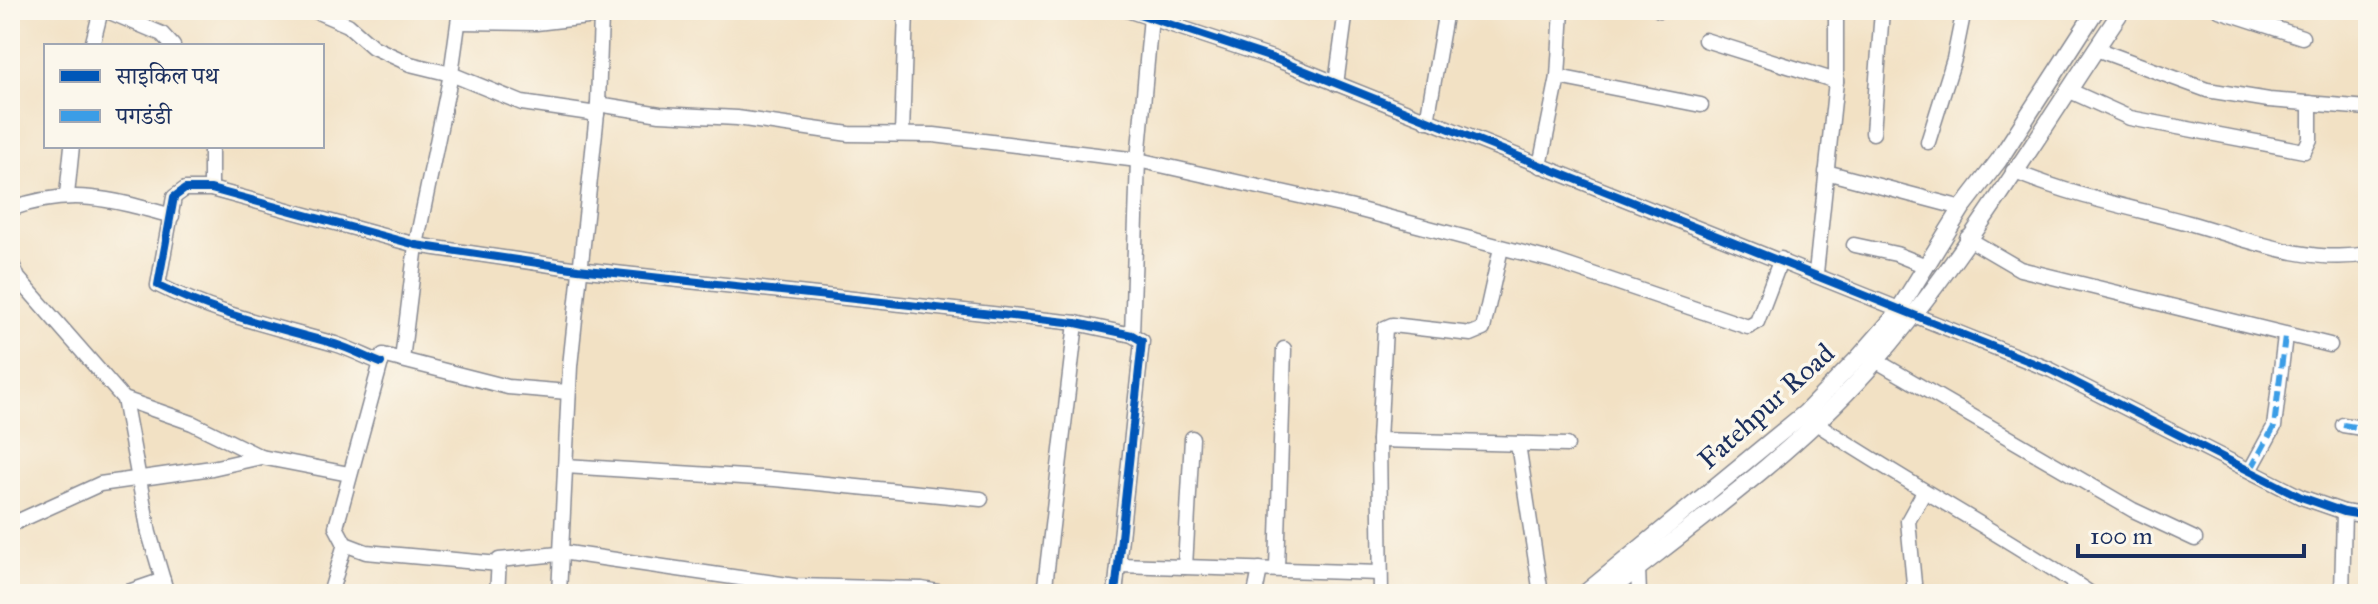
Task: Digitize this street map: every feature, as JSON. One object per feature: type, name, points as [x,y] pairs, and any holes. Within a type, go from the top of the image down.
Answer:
[{"type":"street","points":[[93,44],[103,10],[162,34],[171,44]]},
{"type":"street","points":[[313,10],[348,25],[386,54],[451,74],[522,103],[737,118],[849,134],[934,135],[1138,160],[1349,207],[1554,261],[1748,327],[1757,322],[1781,259]]},
{"type":"street","points":[[402,360],[416,245],[460,16],[536,23],[648,10]]},
{"type":"street","points":[[902,134],[906,10]]},
{"type":"street","points":[[1129,10],[1278,60],[1816,273],[2051,370],[2301,497],[2344,512],[2368,516]]},
{"type":"street","points":[[1336,84],[1346,10]]},
{"type":"street","points":[[1427,121],[1446,10]]},
{"type":"street","points":[[1540,166],[1558,77],[1562,10]]},
{"type":"street","points":[[1816,273],[1836,81],[1836,10]]},
{"type":"street","points":[[1873,133],[1882,10]]},
{"type":"street","points":[[1928,142],[1954,59],[1964,10]]},
{"type":"street","name":"Fatehpur Road","points":[[1584,594],[1805,413],[1907,311],[1926,266],[1962,208],[2096,10]]},
{"type":"street","points":[[1605,594],[1816,423],[1875,360],[1907,311],[1967,238],[2122,10]]},
{"type":"street","points":[[2219,10],[2302,37]]},
{"type":"street","points":[[559,594],[568,392],[578,269],[598,109],[601,16]]},
{"type":"street","points":[[1132,335],[1138,160],[1151,17]]},
{"type":"street","points":[[1705,40],[1836,81]]},
{"type":"street","points":[[2096,49],[2207,90],[2368,108]]},
{"type":"street","points":[[1558,77],[1701,105]]},
{"type":"street","points":[[2068,90],[2130,118],[2304,151],[2310,139],[2310,103]]},
{"type":"street","points":[[67,195],[72,148]]},
{"type":"street","points":[[211,148],[211,189]]},
{"type":"street","points":[[2013,171],[2049,186],[2252,242],[2323,257],[2368,254]]},
{"type":"street","points":[[1826,172],[1962,208]]},
{"type":"street","points":[[381,363],[339,345],[257,324],[158,285],[174,197],[185,189],[211,189],[416,245],[578,269],[1076,323],[1132,335],[1142,341],[1115,594]]},
{"type":"street","points":[[10,209],[43,197],[67,195],[115,200],[172,216]]},
{"type":"street","points":[[1967,238],[2020,269],[2330,345]]},
{"type":"street","points":[[1854,245],[1896,254],[1926,266]]},
{"type":"street","points":[[1381,594],[1379,440],[1385,328],[1392,325],[1471,334],[1483,329],[1501,248]]},
{"type":"street","points":[[10,259],[18,278],[124,399],[192,423],[261,457],[349,474]]},
{"type":"street","points":[[1044,594],[1076,323]]},
{"type":"street","points":[[2251,469],[2274,427],[2285,336]]},
{"type":"street","points":[[1277,568],[1284,349]]},
{"type":"street","points":[[499,564],[394,552],[366,552],[345,544],[336,527],[383,355],[508,387],[568,392]]},
{"type":"street","points":[[1875,360],[2133,510],[2195,539]]},
{"type":"street","points":[[122,594],[165,587],[149,533],[124,399]]},
{"type":"street","points":[[1816,423],[2091,594]]},
{"type":"street","points":[[2343,425],[2368,429]]},
{"type":"street","points":[[1185,567],[1192,438]]},
{"type":"street","points":[[1379,440],[1567,445]]},
{"type":"street","points":[[1518,444],[1541,594]]},
{"type":"street","points":[[10,525],[100,484],[261,457]]},
{"type":"street","points":[[565,466],[775,479],[981,499]]},
{"type":"street","points":[[1915,594],[1908,521],[1924,492]]},
{"type":"street","points":[[2342,594],[2344,512]]},
{"type":"street","points":[[330,594],[345,544]]},
{"type":"street","points":[[497,594],[499,560],[559,554],[795,586],[950,594]]},
{"type":"street","points":[[1119,565],[1380,573]]},
{"type":"street","points":[[1638,568],[1639,594]]},
{"type":"street","points":[[1255,594],[1260,569]]},
{"type":"marked path","points":[[2251,469],[2274,427],[2285,336]]},
{"type":"marked path","points":[[2343,425],[2368,429]]},
{"type":"cycle path","points":[[1127,10],[1278,60],[2051,370],[2301,497],[2344,512],[2368,516]]},
{"type":"cycle path","points":[[381,363],[335,344],[223,312],[158,285],[174,197],[185,189],[211,189],[416,245],[578,269],[1076,323],[1132,335],[1142,341],[1115,594]]}]
